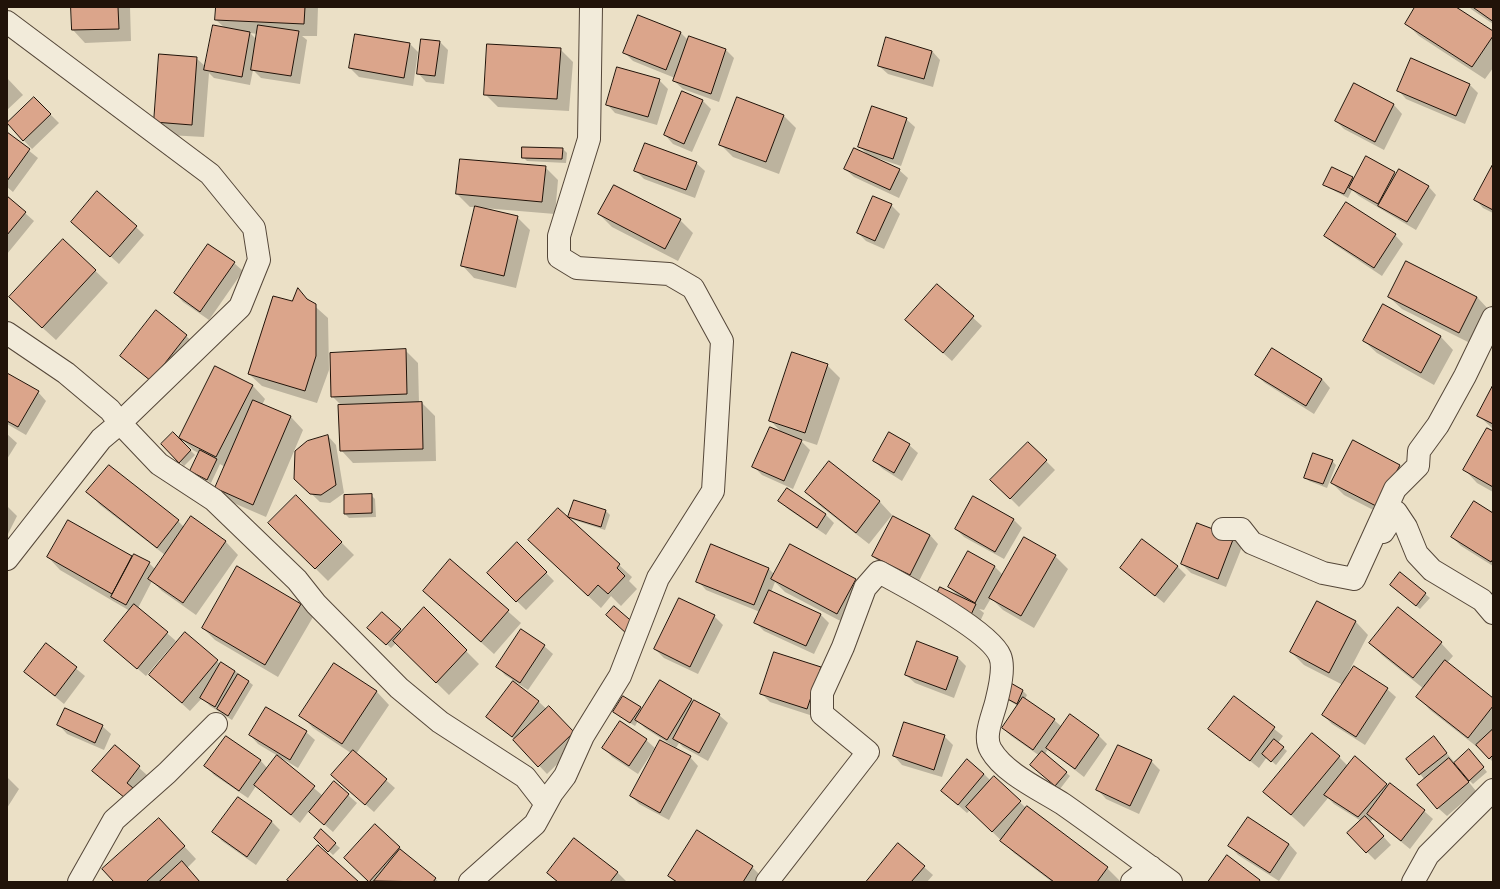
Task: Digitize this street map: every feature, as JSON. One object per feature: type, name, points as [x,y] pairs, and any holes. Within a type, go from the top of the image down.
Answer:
[{"type":"street","points":[[470,882],[535,824],[546,804],[566,776],[583,736],[620,676],[658,578],[713,491],[722,341],[693,288],[670,274],[577,268],[559,257],[559,236],[589,139],[591,7]]},
{"type":"street","points":[[7,22],[210,174],[254,228],[259,260],[240,307],[120,423],[101,439],[7,559]]},
{"type":"street","points":[[1354,579],[1395,489],[1418,466],[1419,451],[1438,425],[1465,376],[1493,318]]},
{"type":"street","points":[[7,333],[66,373],[110,410],[120,423],[159,464],[183,478],[214,500],[296,580],[316,604],[399,688],[440,722],[525,777],[546,804]]},
{"type":"street","points":[[1354,579],[1396,512],[1406,527],[1417,554],[1432,570],[1482,600],[1493,613]]},
{"type":"street","points":[[1223,529],[1240,529],[1252,543],[1323,573],[1354,579]]},
{"type":"street","points":[[766,882],[868,752],[822,714],[822,693],[843,647],[865,588],[879,572],[914,590],[979,633],[995,646],[1001,658],[1001,682],[987,740],[991,751],[1004,765],[1171,882]]},
{"type":"street","points":[[79,882],[114,820],[167,773],[216,724]]},
{"type":"street","points":[[525,777],[566,776]]},
{"type":"street","points":[[1410,880],[1428,854],[1493,790]]},
{"type":"street","points":[[1132,882],[1150,867]]},
{"type":"building","points":[[71,7],[118,7],[119,29],[72,30]]},
{"type":"building","points":[[216,7],[305,7],[304,24],[215,20]]},
{"type":"building","points":[[1415,7],[1456,7],[1493,31],[1493,36],[1472,67],[1405,24]]},
{"type":"building","points":[[1473,7],[1493,7],[1493,21]]},
{"type":"building","points":[[638,15],[681,32],[666,70],[623,53]]},
{"type":"building","points":[[213,25],[250,32],[242,77],[204,70]]},
{"type":"building","points":[[258,25],[299,31],[291,76],[251,70]]},
{"type":"building","points":[[355,34],[410,43],[404,78],[349,68]]},
{"type":"building","points":[[689,36],[726,49],[711,94],[673,81]]},
{"type":"building","points":[[886,37],[932,51],[924,79],[878,66]]},
{"type":"building","points":[[421,39],[440,41],[435,76],[417,74]]},
{"type":"building","points":[[487,44],[561,48],[557,99],[484,95]]},
{"type":"building","points":[[159,54],[197,57],[192,125],[154,122]]},
{"type":"building","points":[[1411,58],[1470,84],[1456,116],[1397,91]]},
{"type":"building","points":[[617,67],[660,79],[648,117],[606,105]]},
{"type":"building","points":[[1354,83],[1394,104],[1375,142],[1335,121]]},
{"type":"building","points":[[682,91],[703,100],[684,144],[664,135]]},
{"type":"building","points":[[34,97],[51,114],[23,141],[7,123]]},
{"type":"building","points":[[737,97],[784,115],[766,162],[719,145]]},
{"type":"building","points":[[872,106],[907,118],[893,159],[858,147]]},
{"type":"building","points":[[7,132],[30,149],[7,181]]},
{"type":"building","points":[[645,143],[697,162],[686,190],[634,171]]},
{"type":"building","points":[[522,147],[563,148],[562,159],[522,158]]},
{"type":"building","points":[[854,148],[900,169],[890,190],[844,169]]},
{"type":"building","points":[[1366,156],[1395,172],[1378,204],[1349,188]]},
{"type":"building","points":[[460,159],[546,166],[542,202],[456,194]]},
{"type":"building","points":[[1493,164],[1493,210],[1474,200]]},
{"type":"building","points":[[1332,167],[1353,177],[1344,194],[1323,185]]},
{"type":"building","points":[[1399,169],[1429,186],[1407,222],[1378,206]]},
{"type":"building","points":[[614,185],[681,219],[665,249],[598,214]]},
{"type":"building","points":[[97,191],[137,226],[110,257],[71,222]]},
{"type":"building","points":[[7,196],[26,212],[7,235]]},
{"type":"building","points":[[873,196],[892,204],[875,241],[857,233]]},
{"type":"building","points":[[1346,202],[1396,234],[1374,268],[1324,236]]},
{"type":"building","points":[[475,206],[518,216],[504,276],[461,266]]},
{"type":"building","points":[[63,239],[96,270],[42,328],[9,297]]},
{"type":"building","points":[[208,244],[235,262],[200,312],[174,293]]},
{"type":"building","points":[[1406,261],[1477,297],[1459,333],[1388,297]]},
{"type":"building","points":[[937,284],[974,316],[943,353],[905,320]]},
{"type":"building","points":[[298,288],[307,299],[316,304],[316,356],[305,391],[248,374],[273,296],[292,301]]},
{"type":"building","points":[[1383,304],[1441,336],[1421,373],[1363,341]]},
{"type":"building","points":[[156,310],[187,335],[151,381],[120,356]]},
{"type":"building","points":[[1272,348],[1322,379],[1306,406],[1255,375]]},
{"type":"building","points":[[406,349],[407,394],[331,397],[330,353]]},
{"type":"building","points":[[792,352],[828,364],[805,433],[769,421]]},
{"type":"building","points":[[215,366],[253,385],[216,457],[179,438]]},
{"type":"building","points":[[7,373],[39,391],[18,427],[7,421]]},
{"type":"building","points":[[1493,385],[1493,424],[1477,416]]},
{"type":"building","points":[[253,400],[291,416],[253,505],[215,488]]},
{"type":"building","points":[[422,402],[423,449],[340,451],[338,405]]},
{"type":"building","points":[[770,427],[802,440],[784,481],[752,467]]},
{"type":"building","points":[[1487,428],[1493,431],[1493,487],[1463,470]]},
{"type":"building","points":[[173,432],[191,450],[179,463],[161,444]]},
{"type":"building","points":[[889,432],[910,444],[894,473],[873,461]]},
{"type":"building","points":[[328,435],[336,485],[321,495],[310,494],[294,479],[295,451],[307,441]]},
{"type":"building","points":[[1353,440],[1400,465],[1378,507],[1331,483]]},
{"type":"building","points":[[1028,442],[1047,460],[1010,499],[990,480]]},
{"type":"building","points":[[200,450],[217,459],[207,480],[190,471]]},
{"type":"building","points":[[1313,453],[1333,460],[1323,484],[1304,478]]},
{"type":"building","points":[[829,461],[880,501],[856,533],[805,492]]},
{"type":"building","points":[[109,465],[179,520],[157,548],[86,492]]},
{"type":"building","points":[[787,488],[826,514],[817,528],[778,501]]},
{"type":"building","points":[[372,494],[372,513],[344,514],[344,495]]},
{"type":"building","points":[[296,495],[342,542],[315,569],[268,523]]},
{"type":"building","points":[[973,496],[1014,519],[995,552],[955,529]]},
{"type":"building","points":[[574,500],[606,510],[601,527],[568,517]]},
{"type":"building","points":[[1474,501],[1493,513],[1493,559],[1491,562],[1451,537]]},
{"type":"building","points":[[558,508],[620,564],[617,568],[625,576],[608,594],[598,585],[588,596],[528,540]]},
{"type":"building","points":[[191,516],[226,541],[183,603],[148,579]]},
{"type":"building","points":[[893,516],[930,535],[910,575],[872,556]]},
{"type":"building","points":[[68,520],[132,556],[112,594],[47,557]]},
{"type":"building","points":[[1197,523],[1234,537],[1218,579],[1181,564]]},
{"type":"building","points":[[1024,537],[1056,555],[1021,616],[989,598]]},
{"type":"building","points":[[1142,539],[1178,566],[1155,596],[1120,568]]},
{"type":"building","points":[[517,542],[547,572],[516,602],[487,573]]},
{"type":"building","points":[[711,544],[769,568],[754,605],[696,582]]},
{"type":"building","points":[[790,544],[856,579],[837,614],[771,579]]},
{"type":"building","points":[[968,551],[995,566],[975,603],[948,587]]},
{"type":"building","points":[[134,554],[150,562],[126,605],[111,597]]},
{"type":"building","points":[[450,559],[509,610],[481,642],[423,591]]},
{"type":"building","points":[[237,566],[301,604],[265,665],[202,628]]},
{"type":"building","points":[[1400,572],[1426,593],[1416,606],[1390,585]]},
{"type":"building","points":[[940,587],[976,604],[969,619],[933,602]]},
{"type":"building","points":[[769,590],[821,614],[806,646],[754,623]]},
{"type":"building","points":[[679,598],[715,615],[690,667],[654,649]]},
{"type":"building","points":[[1317,601],[1356,621],[1329,673],[1290,652]]},
{"type":"building","points":[[134,604],[168,632],[137,669],[104,641]]},
{"type":"building","points":[[614,606],[636,625],[627,634],[606,615]]},
{"type":"building","points":[[424,607],[467,650],[436,683],[393,641]]},
{"type":"building","points":[[1398,607],[1442,642],[1413,678],[1369,643]]},
{"type":"building","points":[[382,612],[401,629],[386,645],[367,628]]},
{"type":"building","points":[[521,629],[545,645],[520,683],[496,667]]},
{"type":"building","points":[[185,632],[218,660],[182,703],[149,675]]},
{"type":"building","points":[[917,641],[958,657],[946,690],[905,675]]},
{"type":"building","points":[[46,643],[77,667],[55,696],[24,672]]},
{"type":"building","points":[[774,652],[821,667],[807,709],[760,694]]},
{"type":"building","points":[[1445,660],[1493,698],[1493,706],[1468,738],[1416,697]]},
{"type":"building","points":[[221,662],[235,671],[215,707],[200,698]]},
{"type":"building","points":[[334,663],[377,691],[342,744],[299,716]]},
{"type":"building","points":[[1354,666],[1388,688],[1356,737],[1322,715]]},
{"type":"building","points":[[238,674],[249,681],[228,716],[217,709]]},
{"type":"building","points":[[660,680],[692,699],[667,740],[635,720]]},
{"type":"building","points":[[513,681],[539,701],[512,737],[486,717]]},
{"type":"building","points":[[1009,682],[1023,690],[1017,704],[1002,696]]},
{"type":"building","points":[[623,696],[641,707],[630,723],[613,712]]},
{"type":"building","points":[[1234,696],[1275,727],[1250,761],[1208,729]]},
{"type":"building","points":[[1023,697],[1055,719],[1033,750],[1002,728]]},
{"type":"building","points":[[694,700],[720,714],[699,753],[673,739]]},
{"type":"building","points":[[549,706],[574,732],[538,767],[513,740]]},
{"type":"building","points":[[266,707],[307,731],[290,760],[249,735]]},
{"type":"building","points":[[65,708],[103,725],[95,743],[57,725]]},
{"type":"building","points":[[1070,714],[1099,735],[1075,769],[1046,748]]},
{"type":"building","points":[[620,721],[647,739],[629,766],[602,748]]},
{"type":"building","points":[[904,722],[945,735],[934,770],[893,756]]},
{"type":"building","points":[[1493,729],[1493,755],[1489,759],[1476,745]]},
{"type":"building","points":[[1312,733],[1340,756],[1291,815],[1263,792]]},
{"type":"building","points":[[226,736],[261,760],[239,791],[204,766]]},
{"type":"building","points":[[1434,736],[1447,753],[1419,775],[1406,759]]},
{"type":"building","points":[[1274,739],[1284,747],[1271,762],[1262,754]]},
{"type":"building","points":[[660,740],[691,756],[660,813],[630,796]]},
{"type":"building","points":[[115,745],[140,766],[127,783],[133,788],[125,798],[92,771]]},
{"type":"building","points":[[1118,745],[1152,760],[1130,806],[1096,790]]},
{"type":"building","points":[[1469,749],[1484,767],[1469,781],[1454,763]]},
{"type":"building","points":[[353,750],[387,779],[365,805],[331,775]]},
{"type":"building","points":[[1042,751],[1067,772],[1055,786],[1030,765]]},
{"type":"building","points":[[277,755],[315,786],[291,815],[254,785]]},
{"type":"building","points":[[1355,756],[1387,784],[1358,817],[1324,795]]},
{"type":"building","points":[[1449,758],[1469,782],[1437,809],[1417,785]]},
{"type":"building","points":[[967,759],[984,774],[958,805],[941,791]]},
{"type":"building","points":[[994,776],[1021,801],[992,832],[966,807]]},
{"type":"building","points":[[334,781],[349,794],[324,825],[309,812]]},
{"type":"building","points":[[1390,783],[1425,810],[1401,841],[1367,814]]},
{"type":"building","points":[[238,797],[272,821],[247,857],[212,832]]},
{"type":"building","points":[[1027,806],[1108,867],[1097,882],[1054,882],[1000,841]]},
{"type":"building","points":[[1365,816],[1384,836],[1366,853],[1347,833]]},
{"type":"building","points":[[1248,817],[1289,844],[1270,873],[1228,846]]},
{"type":"building","points":[[159,818],[185,846],[146,882],[114,882],[102,869]]},
{"type":"building","points":[[375,824],[400,847],[369,882],[344,858]]},
{"type":"building","points":[[321,829],[336,843],[328,852],[314,838]]},
{"type":"building","points":[[697,830],[753,866],[743,882],[677,882],[668,876]]},
{"type":"building","points":[[574,838],[618,872],[610,882],[558,882],[547,873]]},
{"type":"building","points":[[898,843],[925,866],[911,882],[866,882]]},
{"type":"building","points":[[318,845],[359,882],[290,882],[287,880]]},
{"type":"building","points":[[400,849],[436,878],[433,882],[374,881]]},
{"type":"building","points":[[1227,855],[1260,880],[1259,882],[1208,882]]},
{"type":"building","points":[[182,861],[200,882],[159,882]]}]
